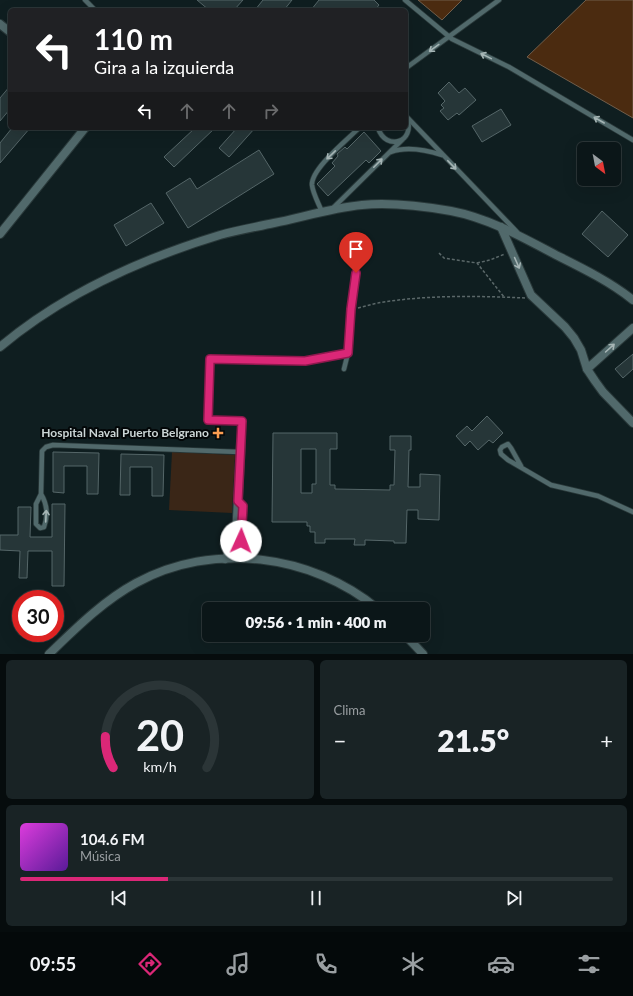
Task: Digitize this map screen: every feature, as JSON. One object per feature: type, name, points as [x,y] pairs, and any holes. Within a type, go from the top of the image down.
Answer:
[{"type":"street","points":[[0,24],[8,30]]},
{"type":"street","points":[[0,234],[83,130]]},
{"type":"street","points":[[0,347],[46,312],[68,298],[122,272],[173,252],[220,235],[330,210],[364,205],[416,207],[452,211],[478,218],[501,227],[601,278],[633,300]]},
{"type":"street","points":[[501,227],[529,290],[535,299],[565,327],[574,338],[582,350],[587,369],[603,392],[633,423]]},
{"type":"street","points":[[587,369],[633,328]]},
{"type":"street","points":[[225,559],[230,553],[235,542],[241,442]]},
{"type":"street","points":[[238,501],[243,506],[241,541],[248,558]]},
{"type":"street","points":[[49,654],[97,610],[116,595],[136,583],[178,565],[225,559],[248,558],[287,564],[329,578],[349,588],[370,602]]},
{"type":"street","points":[[412,642],[424,654]]},
{"type":"lane","points":[[85,0],[93,8]]},
{"type":"lane","points":[[405,0],[448,37],[509,67],[633,140]]},
{"type":"lane","points":[[408,67],[499,0]]},
{"type":"lane","points":[[408,118],[521,237]]},
{"type":"lane","points":[[322,212],[313,188],[313,180],[315,175],[324,162],[357,130]]},
{"type":"lane","points":[[379,130],[381,135],[388,141],[395,142],[402,140]]},
{"type":"lane","points":[[330,210],[402,140],[408,130]]},
{"type":"lane","points":[[389,152],[400,149],[429,151],[443,155]]},
{"type":"lane","points":[[344,369],[348,353],[351,309],[356,273]]},
{"type":"lane","points":[[241,442],[242,421],[208,420],[210,359],[305,361],[348,353]]},
{"type":"lane","points":[[521,466],[508,444],[502,447],[500,450],[501,454],[508,460],[521,466],[551,485],[598,496],[633,512]]},
{"type":"lane","points":[[41,494],[45,500],[46,521],[44,527],[40,528],[36,524],[36,504],[41,494],[42,451],[46,447],[53,445],[240,452]]},
{"type":"path","points":[[439,253],[444,258],[477,264],[511,251]]},
{"type":"path","points":[[477,264],[504,297]]},
{"type":"path","points":[[351,309],[390,301],[412,299],[504,297],[535,299]]},
{"type":"shaded area","points":[[418,0],[462,0],[442,20]]},
{"type":"shaded area","points":[[586,0],[633,0],[633,118],[527,57]]},
{"type":"shaded area","points":[[172,452],[235,455],[232,513],[169,510]]},
{"type":"building","points":[[197,0],[243,0],[236,8],[207,8]]},
{"type":"building","points":[[263,0],[292,0],[286,8],[257,8]]},
{"type":"building","points":[[319,0],[374,0],[379,5],[377,8],[313,8]]},
{"type":"building","points":[[449,82],[459,93],[465,88],[476,100],[459,115],[457,113],[448,120],[440,111],[444,108],[441,105],[445,101],[438,93]]},
{"type":"building","points":[[8,88],[8,111],[0,121],[0,98]]},
{"type":"building","points":[[501,109],[511,125],[482,142],[472,126]]},
{"type":"building","points":[[10,130],[28,130],[0,163],[0,143]]},
{"type":"building","points":[[193,130],[213,130],[174,167],[164,157]]},
{"type":"building","points":[[235,130],[253,130],[229,157],[219,148]]},
{"type":"building","points":[[364,132],[381,151],[369,163],[366,160],[328,196],[317,184],[335,166],[332,163],[338,156],[337,154],[345,147],[347,149]]},
{"type":"building","points":[[259,150],[274,174],[188,228],[166,193],[190,178],[197,189]]},
{"type":"building","points":[[151,203],[164,223],[126,246],[114,225]]},
{"type":"building","points":[[602,211],[628,235],[608,257],[582,234]]},
{"type":"building","points":[[633,354],[633,369],[623,378],[615,369]]},
{"type":"building","points":[[487,416],[503,433],[493,443],[489,440],[478,450],[470,441],[465,446],[456,436],[467,426],[472,431]]},
{"type":"building","points":[[273,433],[337,433],[337,449],[330,449],[330,485],[335,485],[335,489],[390,490],[390,485],[394,485],[395,450],[390,450],[390,436],[411,436],[408,487],[420,487],[420,474],[440,475],[439,520],[418,519],[418,510],[407,510],[406,543],[365,540],[365,545],[354,545],[355,539],[325,539],[325,543],[315,543],[315,532],[310,532],[310,526],[307,526],[307,522],[272,522]],"holes":[[[301,449],[316,449],[316,484],[312,484],[312,493],[301,493]]]},
{"type":"building","points":[[53,452],[99,453],[98,494],[87,494],[87,466],[64,466],[64,493],[53,492]]},
{"type":"building","points":[[121,454],[164,455],[163,496],[152,496],[152,467],[130,467],[130,495],[120,495]]},
{"type":"building","points":[[52,504],[65,504],[64,586],[52,586],[52,551],[28,551],[27,578],[19,578],[20,551],[0,550],[0,535],[18,535],[18,507],[31,507],[30,537],[52,537]]},
{"type":"place","name":"Hospital Naval Puerto Belgrano","points":[[218,433]]},
{"type":"route","points":[[241,541],[243,506],[238,501],[242,421],[208,420],[210,359],[305,361],[348,353],[351,309],[356,273]]}]
